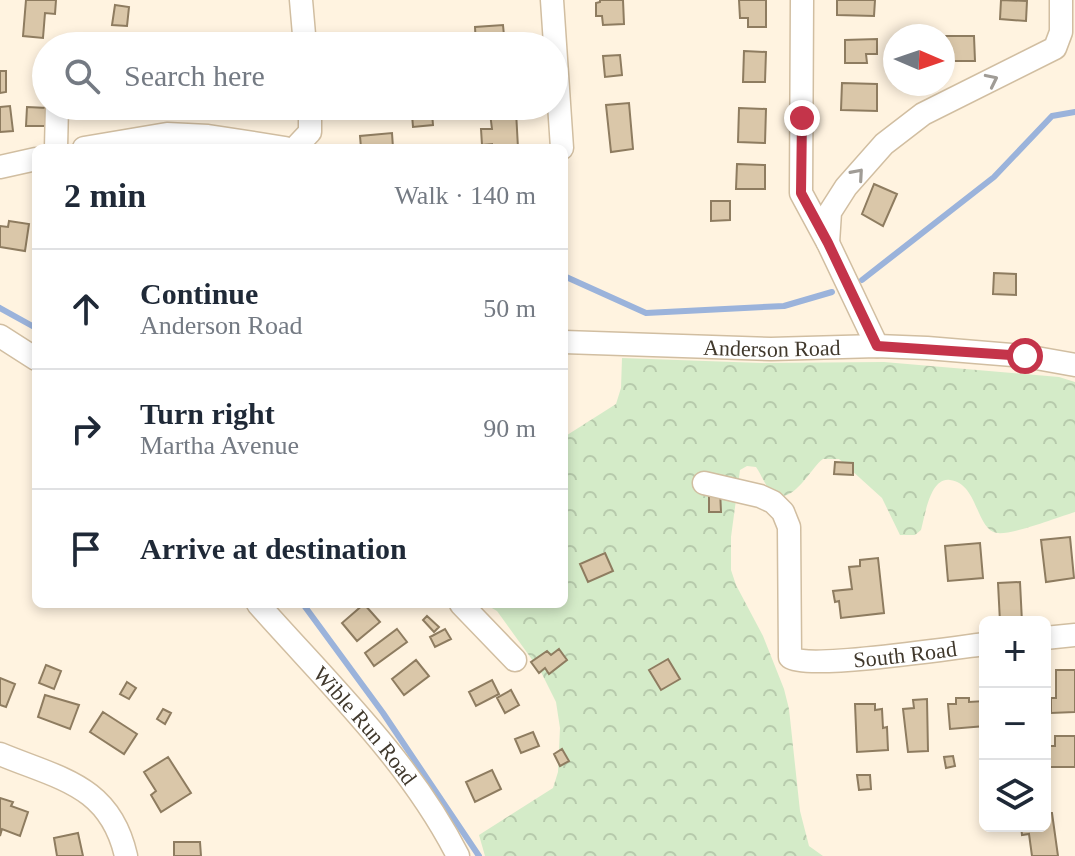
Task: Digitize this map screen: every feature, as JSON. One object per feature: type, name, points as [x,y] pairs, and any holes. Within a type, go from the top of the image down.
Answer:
[{"type":"street","points":[[301,0],[304,32]]},
{"type":"street","points":[[552,0],[554,32]]},
{"type":"street","points":[[802,0],[801,193],[877,346]]},
{"type":"street","points":[[828,243],[830,212],[846,187],[884,144],[923,114],[1049,53],[1059,43],[1061,0]]},
{"type":"street","points":[[56,144],[57,120]]},
{"type":"street","points":[[300,144],[310,132],[310,120]]},
{"type":"street","points":[[560,120],[562,144]]},
{"type":"street","points":[[108,144],[167,134],[208,136],[259,144]]},
{"type":"street","points":[[0,167],[32,160]]},
{"type":"street","points":[[0,336],[32,356]]},
{"type":"street","name":"Anderson Road","points":[[568,342],[771,349],[877,346],[1025,356],[1075,365]]},
{"type":"street","name":"South Road","points":[[704,483],[760,496],[773,502],[783,512],[789,527],[790,657],[796,661],[823,661],[979,645]]},
{"type":"street","name":"Wible Run Road","points":[[262,608],[378,739],[432,812],[457,853]]},
{"type":"street","points":[[465,608],[515,660]]},
{"type":"street","points":[[1051,637],[1075,635]]},
{"type":"street","points":[[0,754],[92,795],[114,819],[126,856]]},
{"type":"green space","points":[[622,358],[761,363],[884,362],[1059,377],[1075,382],[1075,512],[1024,529],[1004,533],[990,530],[966,489],[950,480],[943,481],[933,491],[921,530],[915,535],[900,535],[882,498],[839,459],[823,459],[802,484],[781,496],[771,492],[756,467],[747,466],[740,470],[731,537],[731,570],[784,689],[800,811],[809,846],[823,856],[485,856],[479,835],[553,788],[558,772],[560,728],[556,702],[541,672],[492,608],[568,608],[568,434],[616,404],[621,388]]},
{"type":"building","points":[[26,0],[56,0],[55,14],[45,13],[43,32],[32,32],[32,37],[23,36]]},
{"type":"building","points":[[600,0],[623,0],[624,24],[603,25],[602,16],[596,16],[596,3]]},
{"type":"building","points":[[739,0],[766,0],[766,27],[748,27],[748,18],[740,18]]},
{"type":"building","points":[[837,0],[875,0],[874,16],[837,15]]},
{"type":"building","points":[[1001,0],[1027,1],[1026,21],[1000,19]]},
{"type":"building","points":[[115,5],[129,7],[127,26],[112,25]]},
{"type":"building","points":[[503,25],[504,32],[475,32],[475,27]]},
{"type":"building","points":[[955,36],[974,36],[975,61],[955,61]]},
{"type":"building","points":[[877,39],[877,54],[866,54],[867,63],[845,63],[845,40]]},
{"type":"building","points":[[744,51],[766,52],[765,82],[743,82]]},
{"type":"building","points":[[620,55],[622,75],[605,77],[603,56]]},
{"type":"building","points":[[0,71],[6,71],[6,92],[0,93]]},
{"type":"building","points":[[842,83],[877,84],[877,111],[841,110]]},
{"type":"building","points":[[629,103],[633,149],[611,152],[606,105]]},
{"type":"building","points":[[10,106],[13,131],[0,132],[0,107]]},
{"type":"building","points":[[27,107],[32,107],[32,120],[47,120],[47,126],[26,126]]},
{"type":"building","points":[[739,108],[766,109],[765,143],[738,142]]},
{"type":"building","points":[[412,120],[433,120],[433,125],[413,127]]},
{"type":"building","points":[[491,120],[516,120],[518,144],[482,144],[481,129],[492,129]]},
{"type":"building","points":[[392,133],[393,144],[361,144],[360,136]]},
{"type":"building","points":[[737,164],[765,165],[765,189],[736,189]]},
{"type":"building","points":[[874,184],[897,194],[883,226],[862,214]]},
{"type":"building","points":[[711,201],[730,201],[730,220],[711,221]]},
{"type":"building","points":[[9,221],[29,224],[25,251],[0,247],[0,226],[8,227]]},
{"type":"building","points":[[994,273],[1016,274],[1016,295],[993,294]]},
{"type":"building","points":[[835,462],[853,463],[853,475],[834,474]]},
{"type":"building","points":[[709,490],[720,490],[721,512],[709,512]]},
{"type":"building","points":[[1070,537],[1074,578],[1046,582],[1041,540]]},
{"type":"building","points":[[980,543],[983,578],[948,581],[945,546]]},
{"type":"building","points":[[605,553],[613,571],[588,582],[580,564]]},
{"type":"building","points":[[878,558],[884,613],[841,618],[839,601],[835,602],[833,591],[852,589],[849,567],[860,566],[860,560]]},
{"type":"building","points":[[1020,582],[1022,616],[1000,616],[998,583]]},
{"type":"building","points":[[359,608],[368,608],[380,622],[357,641],[342,623]]},
{"type":"building","points":[[427,616],[439,627],[434,632],[423,620]]},
{"type":"building","points":[[397,629],[407,642],[374,666],[365,653]]},
{"type":"building","points":[[445,629],[451,639],[435,647],[430,637]]},
{"type":"building","points":[[559,649],[567,660],[549,674],[545,668],[539,673],[531,662],[547,651],[551,655]]},
{"type":"building","points":[[668,659],[680,679],[661,690],[649,670]]},
{"type":"building","points":[[416,660],[429,676],[404,695],[392,679]]},
{"type":"building","points":[[46,665],[61,671],[54,689],[39,683]]},
{"type":"building","points":[[1056,670],[1075,670],[1075,712],[1051,713],[1051,698],[1056,698]]},
{"type":"building","points":[[0,678],[15,684],[6,707],[0,705]]},
{"type":"building","points":[[492,680],[499,694],[476,706],[469,692]]},
{"type":"building","points":[[127,682],[136,688],[129,699],[120,694]]},
{"type":"building","points":[[511,690],[519,705],[505,713],[497,698]]},
{"type":"building","points":[[45,695],[79,705],[70,729],[38,717]]},
{"type":"building","points":[[956,698],[979,701],[979,727],[950,729],[948,704],[956,704]]},
{"type":"building","points":[[927,699],[928,751],[908,752],[903,709],[914,708],[913,700]]},
{"type":"building","points":[[855,704],[875,704],[875,710],[882,709],[888,750],[857,752]]},
{"type":"building","points":[[163,709],[171,713],[165,724],[157,719]]},
{"type":"building","points":[[103,712],[137,734],[124,754],[90,732]]},
{"type":"building","points":[[533,732],[539,746],[521,753],[515,739]]},
{"type":"building","points":[[1055,736],[1075,736],[1075,767],[1051,767],[1051,746],[1055,746]]},
{"type":"building","points":[[562,749],[569,761],[560,766],[554,754]]},
{"type":"building","points":[[953,756],[955,766],[946,768],[944,757]]},
{"type":"building","points":[[168,757],[191,793],[161,812],[151,795],[156,791],[144,772]]},
{"type":"building","points":[[492,770],[501,789],[475,802],[466,782]]},
{"type":"building","points":[[857,775],[870,775],[871,789],[859,790]]},
{"type":"building","points":[[0,798],[28,812],[20,836],[2,829],[0,836]]},
{"type":"building","points":[[1052,813],[1058,856],[1032,856],[1029,834],[1022,835],[1022,832],[1051,832]]},
{"type":"building","points":[[78,833],[83,856],[57,856],[54,838]]},
{"type":"building","points":[[174,842],[200,842],[201,856],[174,856]]},
{"type":"waterway","points":[[862,280],[994,177],[1052,116],[1075,112]]},
{"type":"waterway","points":[[568,278],[646,313],[784,306],[832,292]]},
{"type":"waterway","points":[[0,308],[32,326]]},
{"type":"waterway","points":[[306,608],[383,713],[479,856]]},
{"type":"route","points":[[802,118],[801,193],[877,346],[1025,356]]}]
